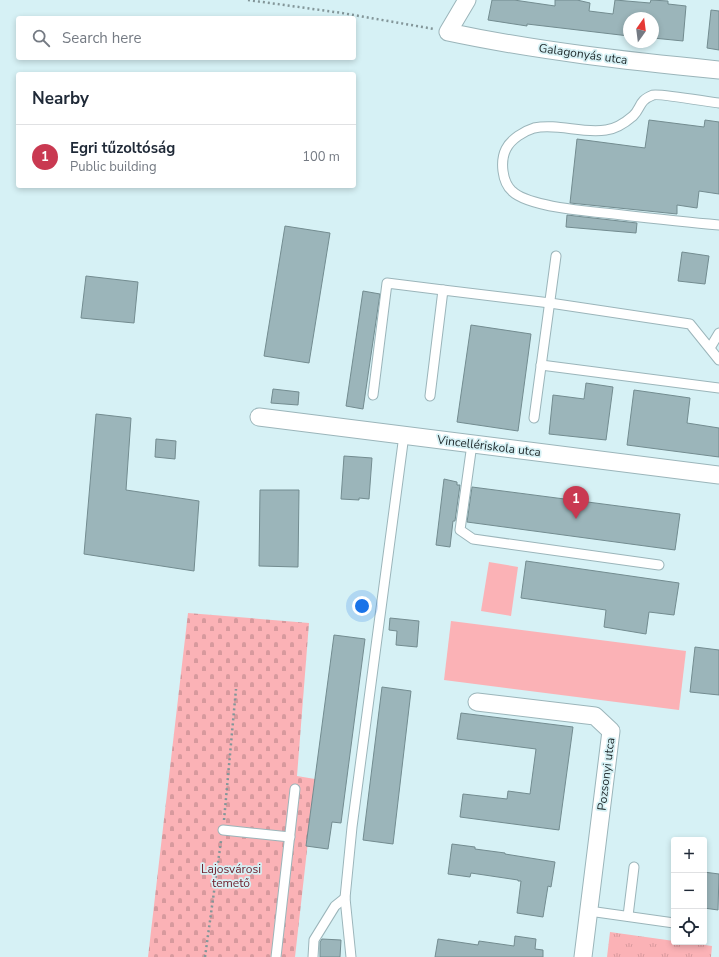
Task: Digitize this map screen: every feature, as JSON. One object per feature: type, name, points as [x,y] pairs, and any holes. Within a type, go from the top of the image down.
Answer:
[{"type":"street","points":[[448,32],[467,0]]},
{"type":"street","name":"Galagonyás utca","points":[[448,32],[483,39],[620,60],[719,70]]},
{"type":"street","name":"Vincellériskola utca","points":[[259,417],[719,475]]},
{"type":"street","name":"Pozsonyi utca","points":[[477,702],[595,716],[611,731],[583,957]]},
{"type":"lane","points":[[719,104],[655,94],[642,102],[633,115],[621,124],[607,130],[583,130],[549,126],[533,128],[519,135],[509,144],[503,156],[503,176],[511,191],[527,200],[571,209],[719,225]]},
{"type":"lane","points":[[534,418],[556,256]]},
{"type":"lane","points":[[373,395],[388,283],[550,303],[690,324],[719,360]]},
{"type":"lane","points":[[430,396],[443,290]]},
{"type":"lane","points":[[710,348],[719,333]]},
{"type":"lane","points":[[541,365],[719,388]]},
{"type":"lane","points":[[351,957],[345,898],[353,819],[404,435]]},
{"type":"lane","points":[[472,444],[460,530],[474,539],[659,565]]},
{"type":"lane","points":[[276,957],[295,789]]},
{"type":"lane","points":[[223,830],[290,837]]},
{"type":"lane","points":[[628,916],[634,867]]},
{"type":"lane","points":[[313,957],[314,940],[335,906],[345,898]]},
{"type":"lane","points":[[589,911],[671,923]]},
{"type":"path","points":[[248,0],[342,13],[448,32]]},
{"type":"path","points":[[205,957],[223,830],[236,689]]},
{"type":"green space","points":[[489,562],[518,567],[511,616],[481,611]]},
{"type":"green space","name":"Lajosvárosi temető","points":[[188,613],[309,623],[297,776],[315,779],[295,957],[148,957]]},
{"type":"green space","points":[[451,621],[686,651],[679,710],[444,680]]},
{"type":"green space","points":[[610,932],[671,941],[671,945],[712,946],[711,957],[607,957]]},
{"type":"building","points":[[492,0],[514,0],[555,6],[555,0],[577,0],[590,3],[589,11],[613,14],[615,0],[650,3],[651,0],[668,1],[668,4],[686,6],[683,41],[659,39],[659,12],[623,12],[623,35],[527,24],[527,26],[488,20]]},
{"type":"building","points":[[711,10],[719,11],[719,50],[707,48]]},
{"type":"building","points":[[649,120],[704,127],[705,120],[719,122],[719,194],[699,191],[697,208],[677,205],[677,214],[570,203],[577,139],[645,148]]},
{"type":"building","points":[[567,215],[637,223],[636,233],[566,227]]},
{"type":"building","points":[[285,226],[330,233],[309,363],[264,356]]},
{"type":"building","points":[[682,252],[709,256],[705,284],[678,281]]},
{"type":"building","points":[[86,276],[138,282],[134,323],[81,318]]},
{"type":"building","points":[[363,291],[380,294],[363,409],[346,406]]},
{"type":"building","points":[[471,325],[531,334],[518,431],[457,422]]},
{"type":"building","points":[[586,383],[613,387],[606,440],[549,434],[553,395],[584,399]]},
{"type":"building","points":[[273,389],[299,392],[298,405],[271,403]]},
{"type":"building","points":[[634,390],[690,398],[687,423],[719,428],[719,457],[627,445]]},
{"type":"building","points":[[96,414],[131,418],[126,490],[199,501],[194,571],[84,554]]},
{"type":"building","points":[[156,439],[176,441],[175,459],[155,457]]},
{"type":"building","points":[[344,456],[372,458],[369,499],[341,499]]},
{"type":"building","points":[[444,479],[457,482],[457,485],[460,485],[450,547],[436,545]]},
{"type":"building","points":[[472,487],[680,514],[675,550],[467,522]]},
{"type":"building","points":[[260,490],[299,490],[298,567],[259,566]]},
{"type":"building","points":[[526,561],[679,583],[674,615],[649,612],[646,634],[604,627],[606,610],[521,598]]},
{"type":"building","points":[[390,618],[419,621],[417,647],[396,645],[397,631],[389,630]]},
{"type":"building","points":[[334,635],[365,639],[341,823],[332,822],[328,849],[306,846]]},
{"type":"building","points":[[695,647],[719,650],[719,695],[690,692]]},
{"type":"building","points":[[382,687],[411,691],[393,844],[363,840]]},
{"type":"building","points":[[461,713],[573,727],[559,830],[460,817],[463,794],[507,799],[508,791],[530,794],[536,749],[457,739]]},
{"type":"building","points":[[452,844],[555,862],[551,887],[548,886],[543,917],[517,913],[521,881],[471,873],[470,877],[448,874]]},
{"type":"building","points":[[707,872],[719,874],[718,910],[707,908]]},
{"type":"building","points":[[515,936],[536,939],[535,949],[543,950],[543,957],[435,957],[438,939],[478,945],[479,941],[514,946]]},
{"type":"building","points":[[322,939],[341,940],[340,957],[320,957],[320,942]]},
{"type":"place","name":"Egri tűzoltóság","points":[[576,519]]}]
